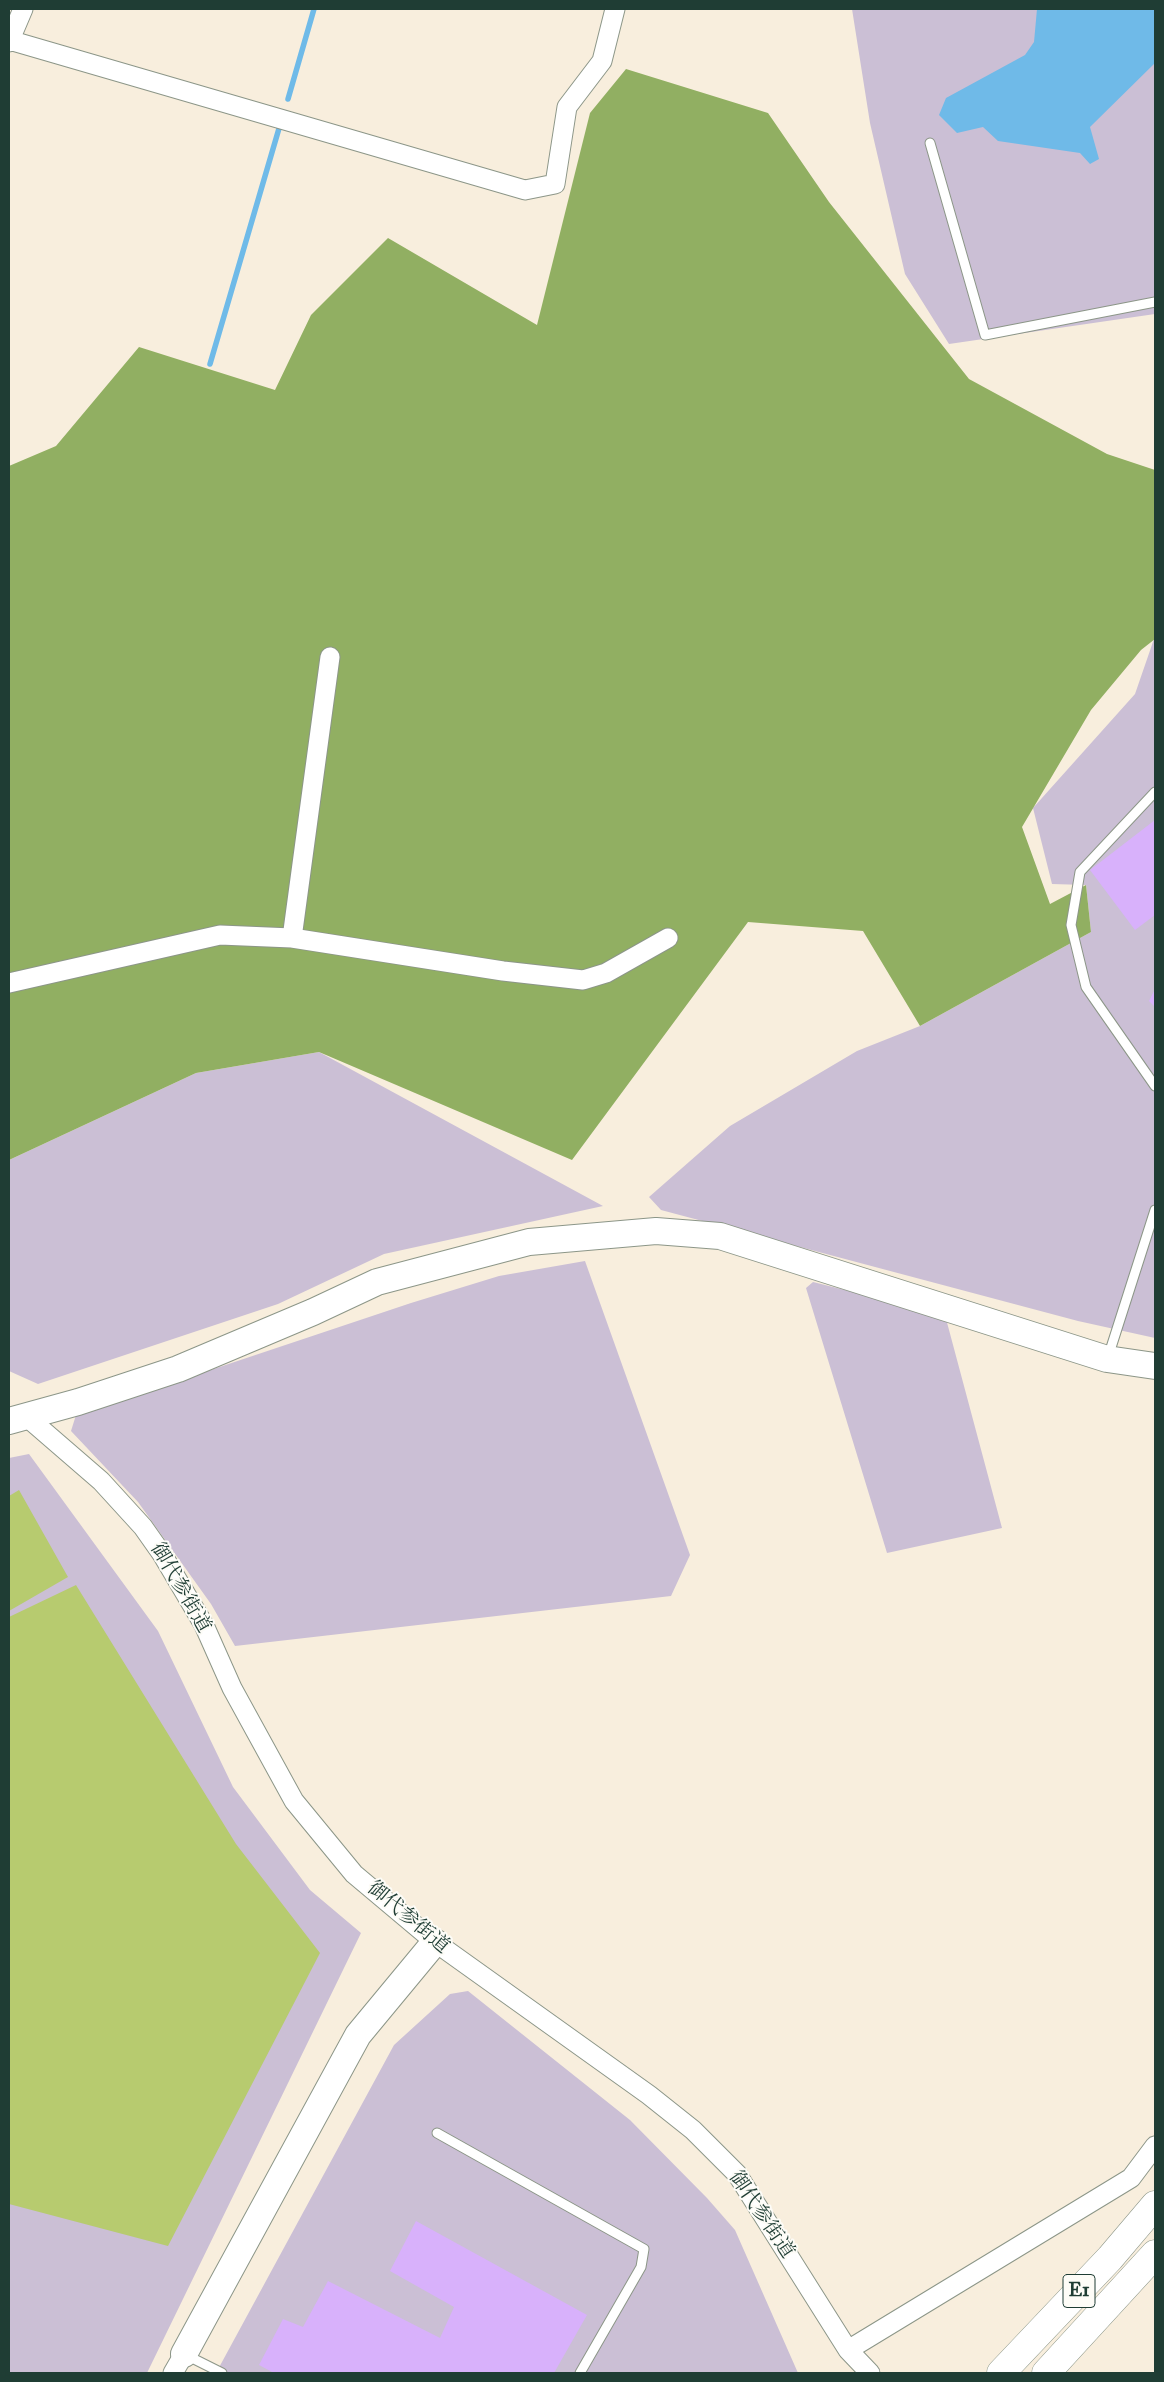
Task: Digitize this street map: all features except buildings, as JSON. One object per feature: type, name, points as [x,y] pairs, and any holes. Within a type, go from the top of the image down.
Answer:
[{"type":"highway","name":"E1","points":[[1001,2373],[1110,2258],[1155,2205]]},
{"type":"highway","name":"E1","points":[[1046,2373],[1155,2254]]},
{"type":"street","points":[[23,9],[9,41],[526,190],[555,184],[567,106],[602,61],[615,9]]},
{"type":"street","points":[[292,938],[330,657]]},
{"type":"street","points":[[9,983],[220,935],[292,938],[503,971],[583,980],[606,973],[668,938]]},
{"type":"street","points":[[15,1415],[178,1369],[313,1312],[377,1282],[529,1242],[656,1231],[720,1236],[1107,1359],[1155,1366]]},
{"type":"street","name":"御代参街道","points":[[15,1415],[101,1481],[143,1527],[162,1554],[204,1626],[232,1688],[294,1801],[354,1874],[435,1942],[649,2095],[705,2143],[737,2174],[848,2350],[870,2373]]},
{"type":"street","points":[[178,2364],[358,2035],[435,1942]]},
{"type":"street","points":[[848,2350],[1131,2178],[1155,2146]]},
{"type":"lane","points":[[930,143],[985,335],[1155,302]]},
{"type":"lane","points":[[1155,792],[1080,872],[1071,925],[1086,986],[1155,1086]]},
{"type":"lane","points":[[1107,1359],[1155,1210]]},
{"type":"lane","points":[[436,2133],[644,2249],[641,2267],[580,2373]]},
{"type":"lane","points":[[178,2364],[222,2373]]},
{"type":"shaded area","points":[[852,9],[1155,9],[1155,314],[949,344],[905,274],[870,123]]},
{"type":"shaded area","points":[[1155,636],[1155,1338],[1078,1321],[661,1210],[649,1197],[730,1126],[857,1051],[920,1026],[1091,932],[1086,885],[1052,884],[1033,808],[1135,694]]},
{"type":"shaded area","points":[[319,1052],[603,1206],[384,1254],[278,1304],[38,1384],[9,1371],[9,1160],[196,1073]]},
{"type":"shaded area","points":[[585,1261],[690,1555],[671,1596],[235,1646],[211,1604],[138,1502],[71,1431],[76,1415],[411,1303],[499,1276]]},
{"type":"shaded area","points":[[813,1282],[945,1315],[1002,1528],[887,1553],[806,1288]]},
{"type":"shaded area","points":[[29,1454],[158,1631],[233,1787],[310,1890],[361,1933],[147,2373],[9,2373],[9,1458]]},
{"type":"shaded area","points":[[468,1991],[630,2120],[707,2198],[735,2230],[798,2373],[216,2373],[394,2045],[450,1994]]},
{"type":"green space","points":[[626,69],[768,113],[829,202],[969,379],[1107,454],[1155,470],[1155,639],[1141,650],[1091,710],[1022,827],[1050,904],[1086,885],[1091,932],[920,1026],[863,931],[748,922],[572,1160],[319,1052],[196,1073],[9,1160],[9,466],[56,446],[139,347],[275,390],[311,315],[388,238],[537,325],[590,113]]},
{"type":"green space","points":[[19,1490],[68,1577],[9,1611],[9,1496]]},
{"type":"green space","points":[[76,1585],[236,1844],[320,1953],[168,2246],[9,2204],[9,1617]]},
{"type":"water","points":[[1037,9],[1155,9],[1155,63],[1090,127],[1099,159],[1090,164],[1080,153],[998,141],[983,127],[957,133],[939,115],[946,98],[1025,55],[1034,42]]},
{"type":"waterway","points":[[288,99],[314,9]]},
{"type":"waterway","points":[[210,364],[280,125]]}]
